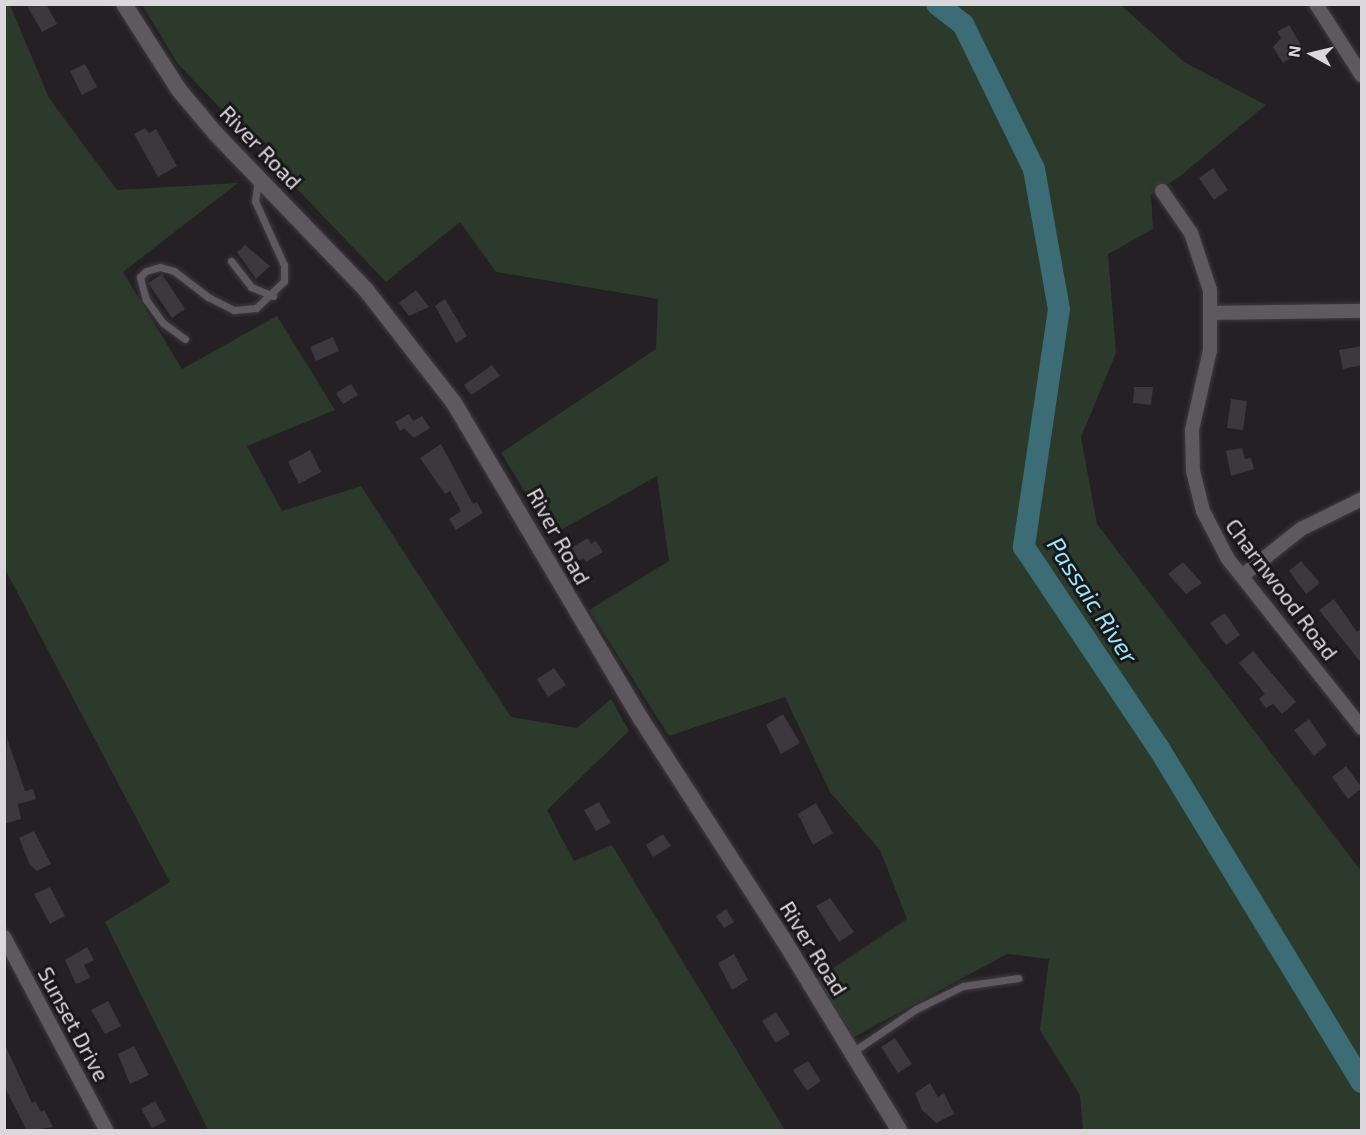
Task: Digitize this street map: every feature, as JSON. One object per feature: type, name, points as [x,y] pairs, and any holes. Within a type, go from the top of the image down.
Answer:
[{"type":"street","name":"River Road","points":[[124,4],[179,90],[366,290],[454,403],[629,700],[899,1131]]},
{"type":"street","points":[[1316,4],[1362,76]]},
{"type":"street","name":"Charnwood Road","points":[[1162,191],[1184,220],[1200,251],[1212,314],[1210,350],[1194,410],[1193,471],[1210,530],[1242,576],[1362,728]]},
{"type":"street","points":[[1212,314],[1362,311]]},
{"type":"street","points":[[1242,576],[1302,529],[1362,499]]},
{"type":"street","name":"Sunset Drive","points":[[4,937],[106,1131]]},
{"type":"lane","points":[[185,339],[163,323],[146,300],[140,277],[146,270],[159,267],[174,271],[208,297],[234,310],[256,308],[273,296],[284,281],[285,272],[258,215],[255,201],[258,177]]},
{"type":"lane","points":[[231,261],[251,287],[273,296]]},
{"type":"lane","points":[[851,1053],[916,1009],[963,986],[1018,978]]},
{"type":"green space","points":[[4,5],[10,5],[49,98],[117,190],[238,183],[123,272],[182,369],[277,316],[335,410],[247,446],[282,511],[361,486],[511,717],[577,728],[611,699],[629,731],[547,810],[574,861],[612,845],[785,1130],[208,1130],[105,922],[170,882],[5,569]]},
{"type":"green space","points":[[142,5],[1121,5],[1184,62],[1266,105],[1179,177],[1151,195],[1153,229],[1108,254],[1116,353],[1081,437],[1097,524],[1361,871],[1361,1130],[1083,1130],[1080,1095],[1040,1030],[1049,959],[1007,954],[854,1037],[817,979],[907,919],[880,850],[830,792],[785,697],[669,736],[589,610],[669,561],[657,476],[552,535],[501,453],[656,349],[658,299],[496,272],[460,222],[386,282],[178,64]]},
{"type":"building","points":[[26,4],[46,4],[57,24],[42,32]]},
{"type":"building","points":[[1289,25],[1304,50],[1283,63],[1273,47],[1281,38],[1277,32]]},
{"type":"building","points":[[85,64],[97,87],[82,95],[70,71]]},
{"type":"building","points":[[145,128],[149,133],[156,129],[177,166],[158,177],[134,134]]},
{"type":"building","points":[[1213,168],[1228,190],[1214,200],[1199,178]]},
{"type":"building","points":[[245,245],[270,266],[256,279],[237,252]]},
{"type":"building","points":[[162,274],[185,309],[172,318],[148,283]]},
{"type":"building","points":[[416,290],[429,307],[409,316],[399,303]]},
{"type":"building","points":[[445,299],[467,336],[456,343],[435,306]]},
{"type":"building","points":[[333,337],[339,351],[316,361],[310,347]]},
{"type":"building","points":[[1362,346],[1362,365],[1343,369],[1339,350]]},
{"type":"building","points":[[492,365],[500,376],[471,395],[464,385]]},
{"type":"building","points":[[351,384],[358,395],[343,404],[336,393]]},
{"type":"building","points":[[1134,387],[1153,387],[1151,405],[1133,403]]},
{"type":"building","points":[[1231,399],[1247,401],[1243,430],[1227,428]]},
{"type":"building","points":[[409,414],[413,421],[422,416],[430,428],[414,438],[404,428],[400,431],[395,422]]},
{"type":"building","points":[[441,444],[473,504],[477,502],[483,513],[456,530],[449,519],[461,511],[450,491],[445,494],[420,458]]},
{"type":"building","points":[[1242,448],[1245,459],[1251,458],[1254,469],[1231,476],[1226,451]]},
{"type":"building","points":[[310,450],[321,472],[299,484],[288,462]]},
{"type":"building","points":[[588,538],[591,544],[596,541],[603,552],[586,562],[584,558],[579,561],[571,548]]},
{"type":"building","points":[[1301,561],[1320,583],[1306,594],[1289,571]]},
{"type":"building","points":[[1183,562],[1202,583],[1186,594],[1168,574]]},
{"type":"building","points":[[1334,599],[1357,632],[1362,628],[1362,664],[1319,610]]},
{"type":"building","points":[[1225,613],[1240,635],[1226,645],[1210,623]]},
{"type":"building","points":[[1253,651],[1296,702],[1282,714],[1273,704],[1266,708],[1259,699],[1265,694],[1239,663]]},
{"type":"building","points":[[554,668],[566,685],[548,697],[537,679]]},
{"type":"building","points":[[783,714],[800,743],[781,754],[766,725]]},
{"type":"building","points":[[1309,719],[1327,745],[1314,756],[1294,730]]},
{"type":"building","points":[[7,738],[25,791],[33,789],[36,799],[18,804],[21,819],[4,824]]},
{"type":"building","points":[[1346,766],[1362,788],[1348,799],[1332,777]]},
{"type":"building","points":[[599,802],[611,823],[596,831],[584,810]]},
{"type":"building","points":[[816,803],[833,833],[813,845],[798,814]]},
{"type":"building","points":[[34,831],[51,864],[37,871],[30,865],[19,838]]},
{"type":"building","points":[[663,834],[671,846],[653,857],[646,845]]},
{"type":"building","points":[[50,887],[65,916],[50,924],[34,894]]},
{"type":"building","points":[[830,898],[854,932],[839,942],[816,906]]},
{"type":"building","points":[[726,909],[734,922],[724,928],[716,916]]},
{"type":"building","points":[[87,947],[94,960],[84,965],[90,978],[76,984],[65,960]]},
{"type":"building","points":[[734,954],[748,980],[732,990],[718,963]]},
{"type":"building","points":[[108,1001],[121,1026],[105,1034],[91,1010]]},
{"type":"building","points":[[776,1012],[790,1034],[776,1043],[762,1021]]},
{"type":"building","points":[[895,1038],[912,1064],[898,1073],[881,1047]]},
{"type":"building","points":[[4,1043],[32,1103],[35,1101],[41,1112],[44,1110],[53,1127],[27,1131],[4,1086]]},
{"type":"building","points":[[134,1046],[149,1075],[130,1084],[118,1054]]},
{"type":"building","points":[[808,1061],[821,1081],[807,1091],[793,1070]]},
{"type":"building","points":[[930,1083],[938,1097],[944,1093],[954,1114],[936,1123],[922,1110],[915,1093]]},
{"type":"building","points":[[155,1101],[166,1121],[152,1128],[141,1109]]},
{"type":"waterway","name":"Passaic River","points":[[937,4],[963,24],[1034,169],[1059,309],[1024,547],[1158,747],[1362,1082]]}]
